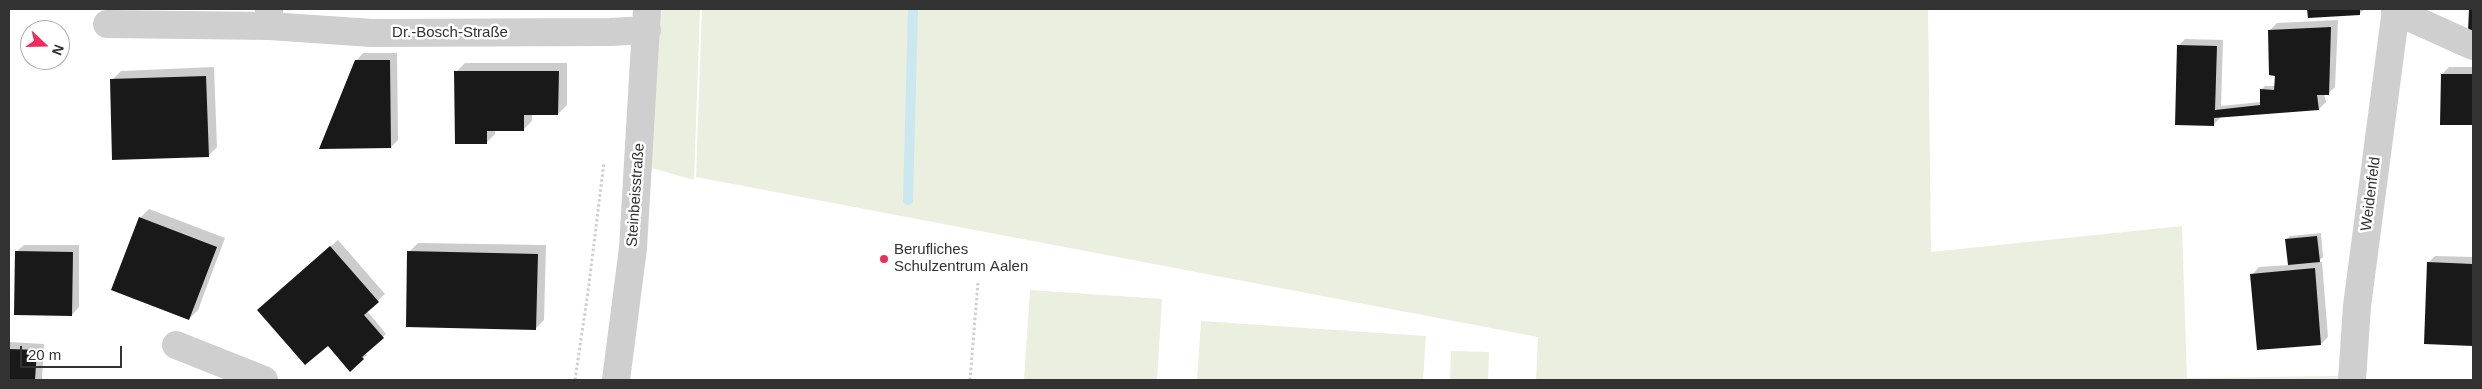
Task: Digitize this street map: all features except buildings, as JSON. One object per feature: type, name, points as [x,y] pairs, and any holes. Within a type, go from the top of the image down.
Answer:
[{"type":"street","points":[[2396,10],[2473,46]]},
{"type":"street","name":"Weidenfeld","points":[[2352,380],[2357,306],[2396,10]]},
{"type":"street","name":"Dr.-Bosch-Straße","points":[[106,24],[269,17],[372,33],[610,32],[647,19]]},
{"type":"street","name":"Steinbeisstraße","points":[[616,380],[633,248],[647,19]]},
{"type":"street","points":[[176,345],[264,380]]},
{"type":"path","points":[[575,380],[588,292],[604,152]]},
{"type":"path","points":[[970,380],[978,282]]},
{"type":"shaded area","points":[[647,9],[700,9],[694,180],[638,164]]},
{"type":"shaded area","points":[[702,9],[1928,9],[1931,252],[2182,226],[2187,378],[2338,376],[2338,380],[1536,380],[1538,337],[696,177]]},
{"type":"shaded area","points":[[1030,290],[1162,299],[1157,380],[1024,380]]},
{"type":"shaded area","points":[[1201,321],[1426,336],[1423,380],[1197,380]]},
{"type":"shaded area","points":[[1451,351],[1489,352],[1488,380],[1450,380]]},
{"type":"waterway","points":[[908,200],[913,9]]},
{"type":"place","name":"Berufliches Schulzentrum Aalen","points":[[884,259]]}]
